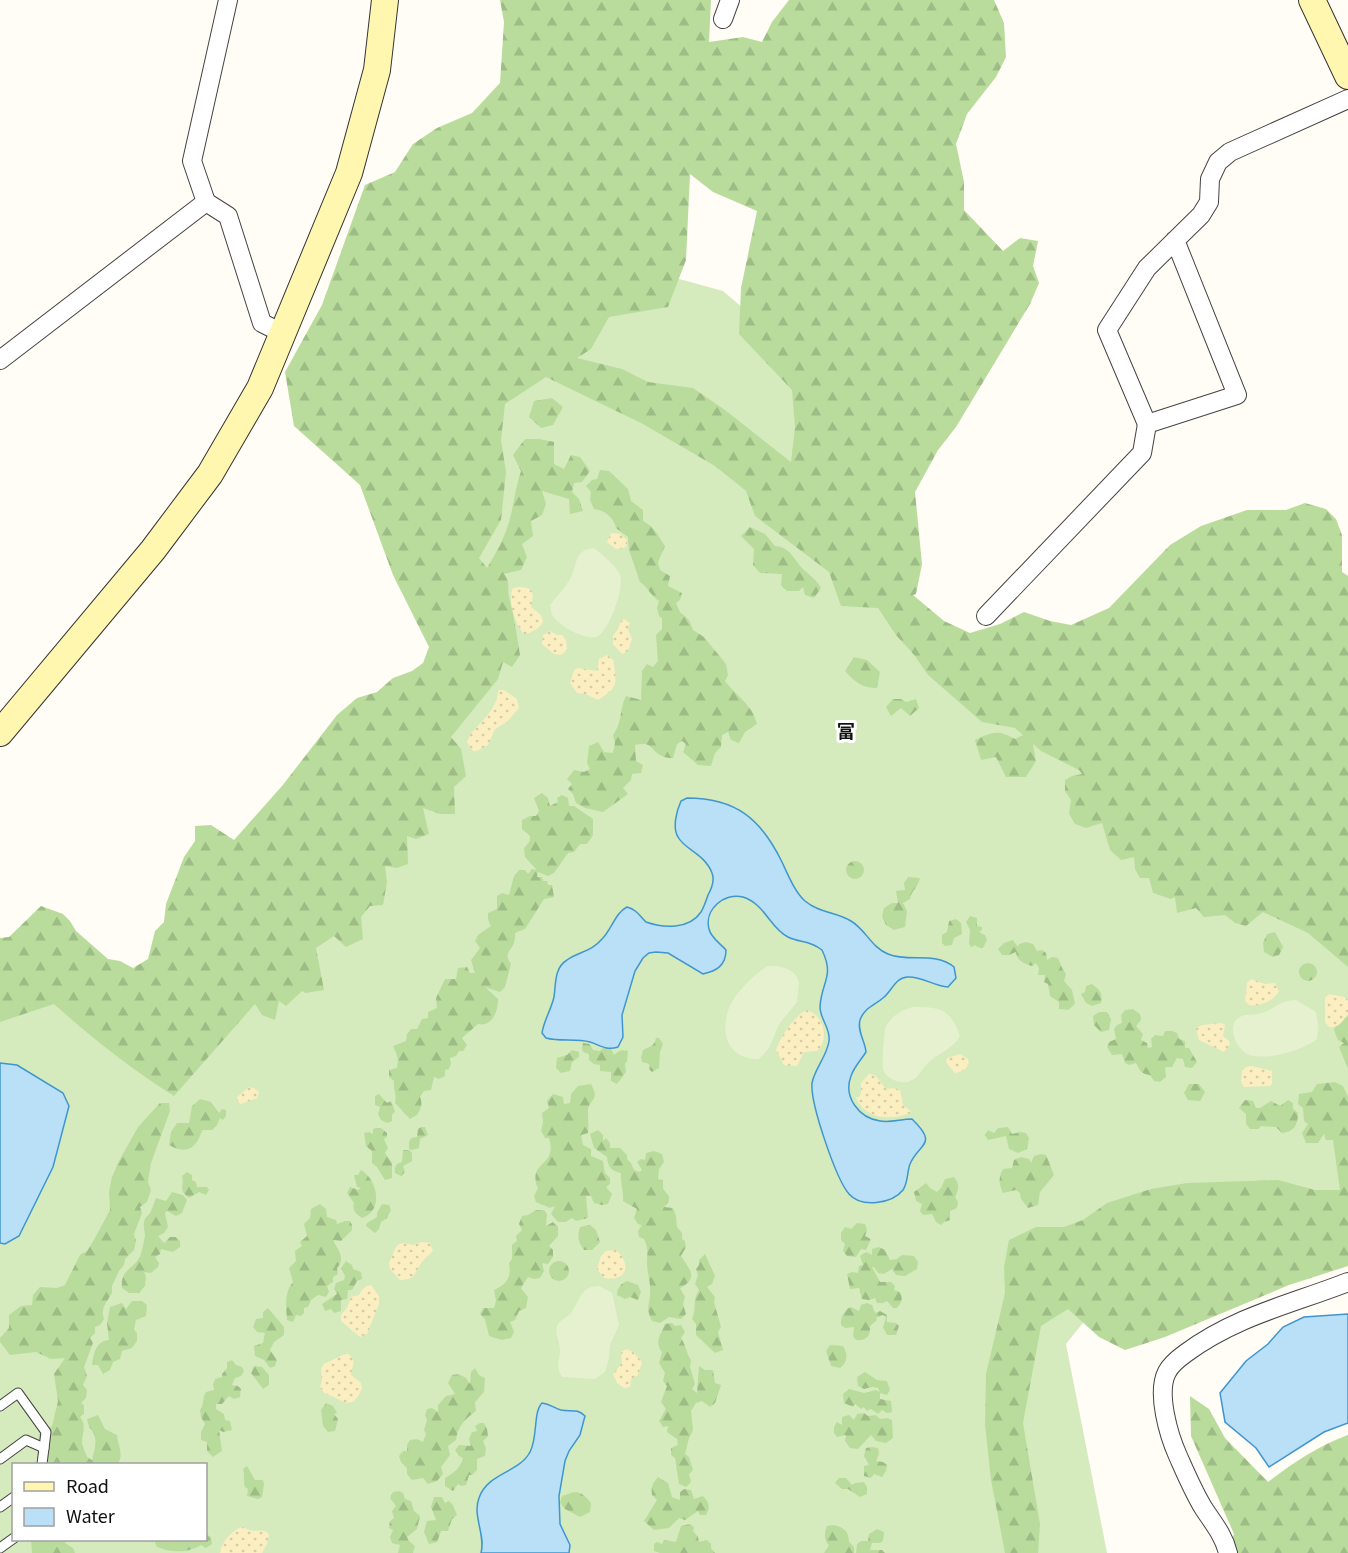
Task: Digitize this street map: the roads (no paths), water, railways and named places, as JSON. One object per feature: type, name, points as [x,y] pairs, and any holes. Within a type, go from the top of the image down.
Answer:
[{"type":"street","points":[[228,0],[192,161],[206,202],[228,216],[262,323],[282,333]]},
{"type":"street","points":[[0,733],[153,550],[210,474],[260,388],[349,173],[377,70],[385,0]]},
{"type":"street","points":[[723,19],[730,0]]},
{"type":"street","points":[[1312,0],[1348,76]]},
{"type":"street","points":[[986,616],[1142,453],[1147,424],[1107,330],[1147,268],[1201,215],[1209,202],[1210,179],[1218,162],[1230,152],[1348,99]]},
{"type":"street","points":[[0,360],[206,202]]},
{"type":"street","points":[[1147,424],[1237,395],[1175,240]]},
{"type":"street","points":[[1228,1553],[1218,1529],[1203,1508],[1177,1453],[1167,1422],[1164,1402],[1167,1372],[1176,1360],[1199,1343],[1238,1323],[1276,1306],[1348,1282]]},
{"type":"lane","points":[[0,1406],[18,1393],[46,1432],[42,1463]]},
{"type":"lane","points":[[0,1459],[26,1440],[44,1448]]},
{"type":"water","points":[[687,798],[720,802],[745,814],[756,823],[774,847],[795,888],[805,901],[816,908],[851,921],[882,951],[904,958],[939,959],[954,967],[956,978],[948,987],[912,977],[899,980],[883,998],[867,1010],[860,1020],[866,1052],[851,1076],[849,1091],[851,1099],[859,1111],[872,1119],[888,1122],[912,1119],[926,1139],[910,1164],[905,1187],[898,1195],[884,1201],[868,1203],[861,1201],[849,1194],[837,1173],[819,1123],[812,1093],[812,1083],[829,1041],[820,1007],[827,973],[826,959],[822,950],[782,933],[751,900],[736,896],[729,897],[713,909],[708,922],[709,929],[726,950],[722,964],[716,969],[703,974],[668,953],[649,953],[643,958],[635,971],[622,1015],[623,1037],[618,1047],[607,1048],[585,1041],[551,1039],[546,1038],[542,1033],[554,997],[556,977],[560,967],[567,960],[598,943],[623,910],[630,908],[646,922],[660,926],[683,925],[696,918],[701,912],[712,887],[713,876],[705,861],[681,842],[676,833],[678,809],[681,801]]},
{"type":"water","points":[[0,1063],[17,1065],[63,1093],[69,1106],[53,1167],[19,1236],[5,1244],[0,1243]]},
{"type":"water","points":[[1348,1314],[1348,1423],[1324,1432],[1269,1467],[1256,1448],[1225,1422],[1220,1393],[1246,1361],[1268,1344],[1283,1327],[1304,1317]]},
{"type":"water","points":[[542,1403],[561,1410],[577,1411],[585,1416],[580,1435],[565,1461],[559,1496],[560,1524],[570,1545],[569,1553],[481,1553],[482,1540],[477,1511],[479,1498],[489,1483],[519,1465],[530,1452],[537,1412]]},
{"type":"district","name":"富","points":[[846,732]]}]
